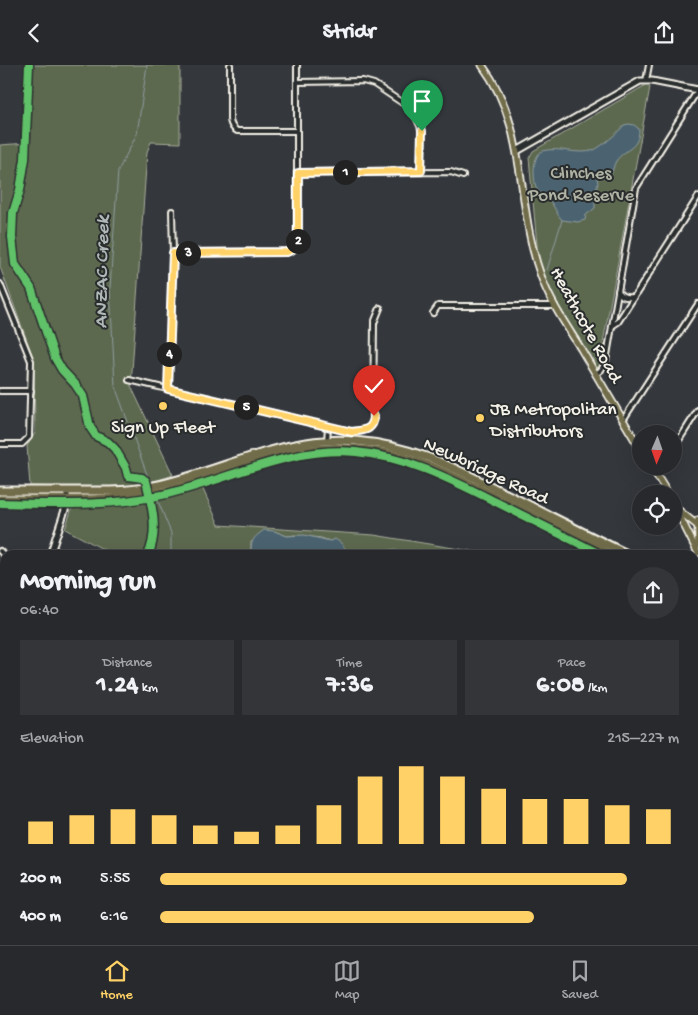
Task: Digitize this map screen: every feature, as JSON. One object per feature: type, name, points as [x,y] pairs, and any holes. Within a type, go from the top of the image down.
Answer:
[{"type":"highway","name":"Newbridge Road","points":[[0,499],[115,491],[146,491],[162,488],[290,445],[355,441],[386,445],[430,457],[619,550]]},
{"type":"highway","name":"Newbridge Road","points":[[327,444],[373,450],[422,462],[473,485],[603,550]]},
{"type":"highway","name":"Newbridge Road","points":[[0,491],[67,495]]},
{"type":"main road","name":"Heathcote Road","points":[[482,65],[498,91],[509,115],[517,151],[528,221],[541,276],[555,306],[632,435]]},
{"type":"main road","points":[[682,512],[697,524],[698,546]]},
{"type":"main road","points":[[683,523],[688,528],[697,524]]},
{"type":"main road","points":[[683,523],[696,550]]},
{"type":"street","points":[[230,65],[230,120],[231,125],[237,131],[297,131]]},
{"type":"street","points":[[173,253],[287,252],[293,250],[297,245],[297,65]]},
{"type":"street","points":[[646,81],[649,65]]},
{"type":"street","points":[[297,81],[363,81],[374,84],[410,108],[420,123],[422,131],[421,171]]},
{"type":"street","points":[[517,151],[635,83],[646,81],[698,90],[636,188],[604,366],[596,374]]},
{"type":"street","points":[[298,173],[421,171],[454,172],[463,176]]},
{"type":"street","points":[[612,326],[618,322],[698,197]]},
{"type":"street","points":[[168,389],[173,253],[172,211]]},
{"type":"street","points":[[0,284],[31,361],[30,429],[28,440],[20,444],[0,444]]},
{"type":"street","points":[[618,291],[620,295],[625,297],[634,297]]},
{"type":"street","points":[[623,420],[698,304]]},
{"type":"street","points":[[433,313],[438,306],[555,306]]},
{"type":"street","points":[[129,380],[352,432],[365,430],[371,427],[373,423],[374,323],[380,308]]},
{"type":"street","points":[[0,391],[31,391]]},
{"type":"street","points":[[682,435],[698,410]]},
{"type":"street","points":[[327,444],[328,426]]},
{"type":"street","points":[[53,549],[67,495]]},
{"type":"green space","points":[[27,65],[180,65],[180,143],[151,142],[147,152],[131,386],[173,475],[140,484],[122,486],[30,486],[27,446],[35,433],[34,360],[0,267],[0,145],[28,143]]},
{"type":"green space","name":"Clinches Pond Reserve","points":[[644,86],[650,87],[603,343],[606,344],[602,363],[598,368],[555,300],[538,256],[529,158],[533,151]]},
{"type":"green space","points":[[202,487],[219,525],[374,535],[466,550],[344,550],[321,538],[287,536],[274,531],[251,542],[251,550],[105,550],[65,529],[73,505],[144,501]]},
{"type":"water","points":[[629,124],[639,129],[637,141],[616,161],[610,177],[597,178],[595,208],[586,215],[585,220],[578,222],[562,220],[551,202],[536,187],[534,172],[535,162],[539,153],[549,150],[588,152],[601,146],[624,125]]},
{"type":"water","points":[[264,530],[274,531],[287,536],[304,535],[330,541],[335,539],[346,550],[251,550],[253,540]]},
{"type":"waterway","name":"ANZAC Creek","points":[[147,65],[137,134],[118,171],[110,288],[115,386],[149,480]]},
{"type":"waterway","points":[[547,270],[562,220]]},
{"type":"waterway","name":"ANZAC Creek","points":[[158,501],[171,533],[171,550]]},
{"type":"cycle path","points":[[29,65],[25,159],[20,190],[13,213],[12,237],[15,264],[31,288],[55,358],[83,396],[90,427],[96,436],[108,442],[115,449],[126,468],[128,476],[142,478],[146,481],[154,528],[150,550]]},
{"type":"cycle path","points":[[0,503],[81,504],[142,499],[186,489],[282,459],[306,454],[356,452],[393,459],[428,470],[592,550]]},
{"type":"place","name":"Sign Up Fleet","points":[[163,406]]},
{"type":"place","name":"JB Metropolitan Distributors","points":[[480,418]]},
{"type":"route","points":[[374,416],[371,427],[352,432],[168,389],[173,253],[287,252],[293,250],[297,245],[298,238],[298,173],[421,171],[422,131]]}]
